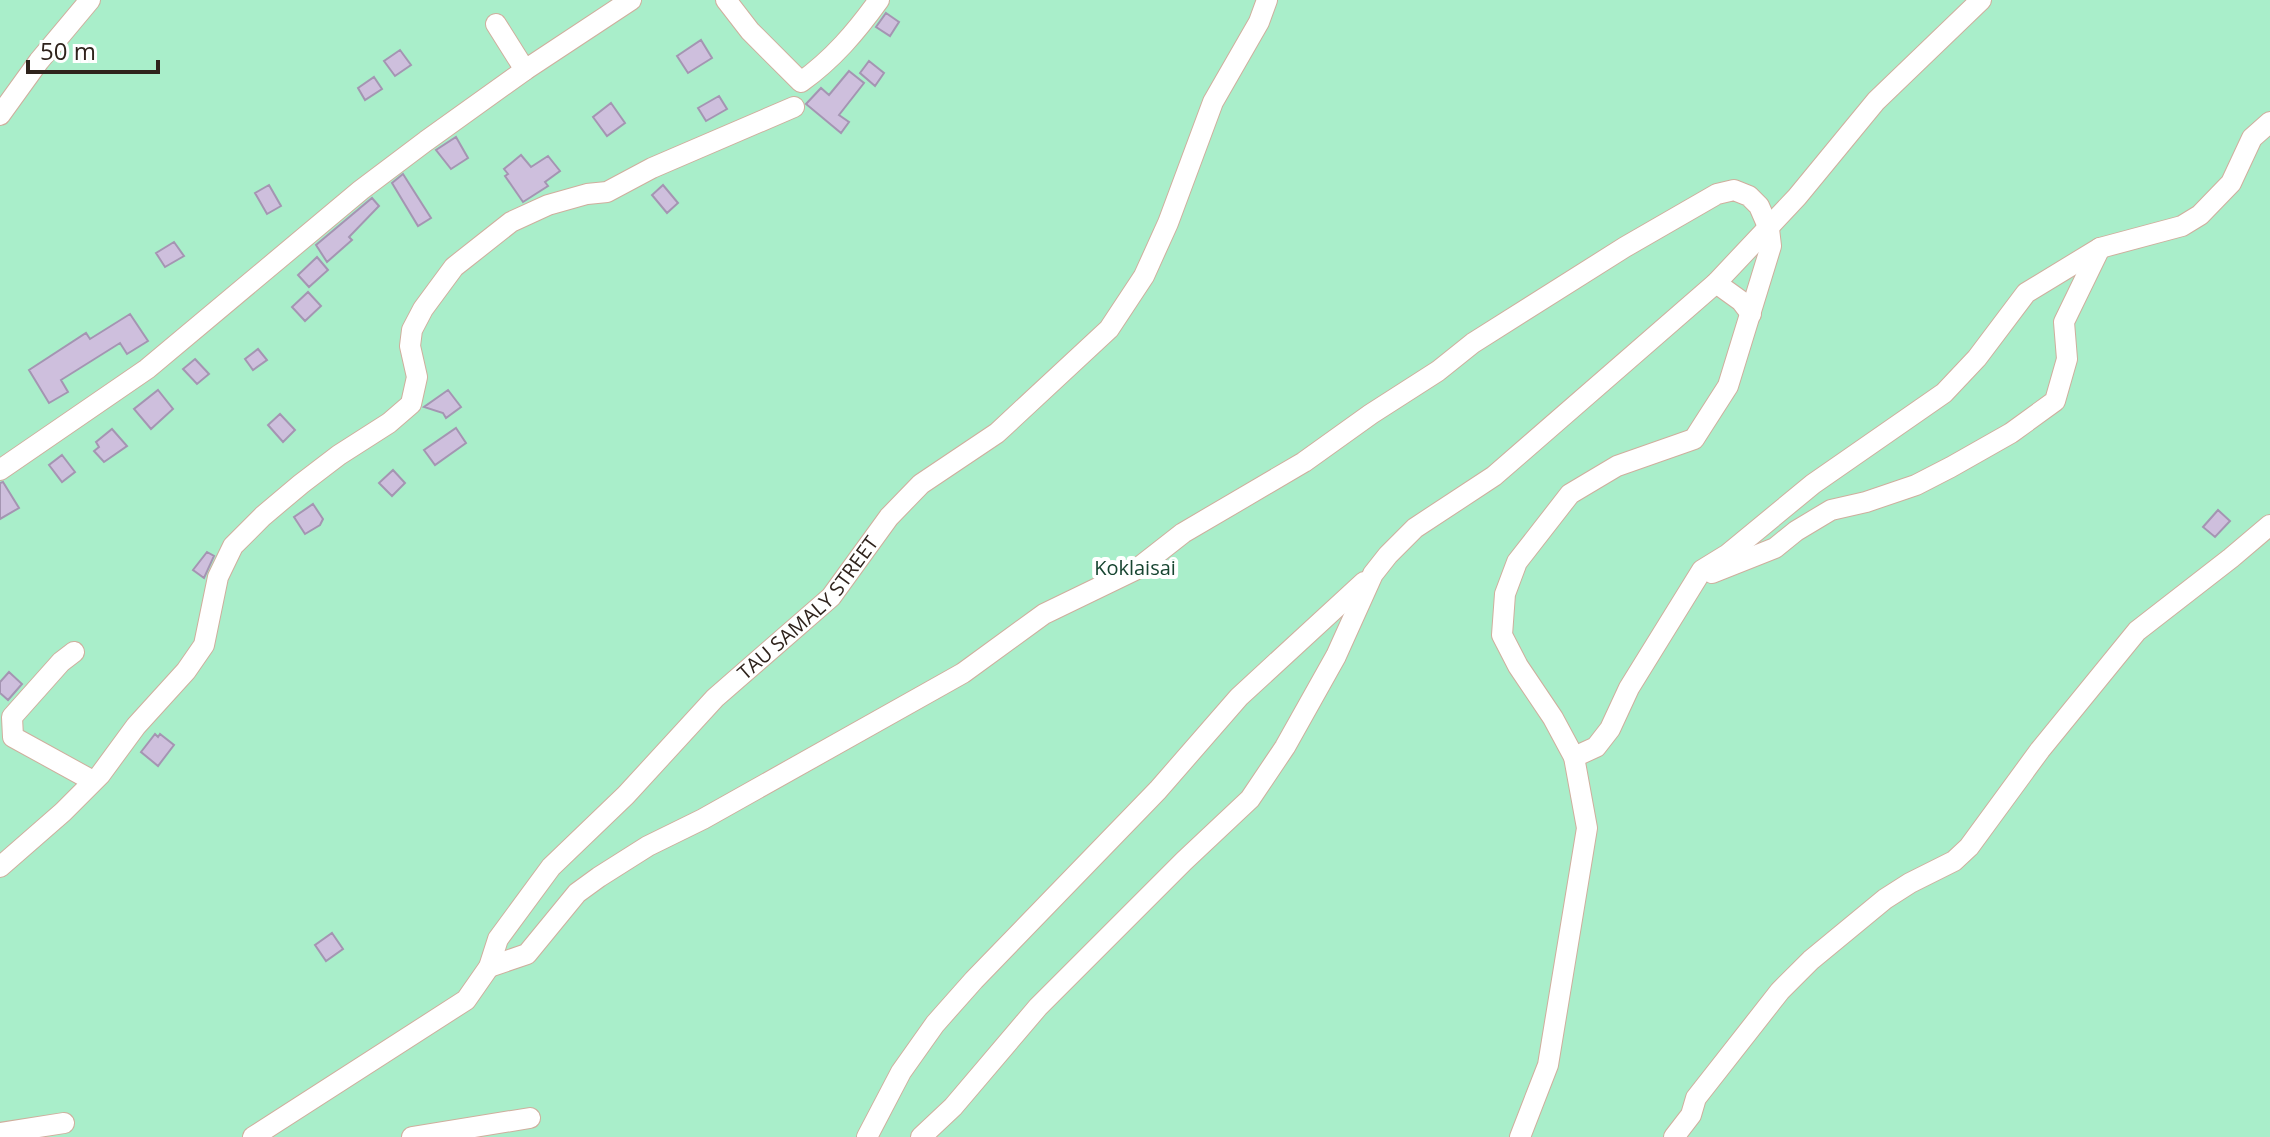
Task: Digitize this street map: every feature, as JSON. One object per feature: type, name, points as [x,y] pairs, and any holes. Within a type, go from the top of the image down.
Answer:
[{"type":"street","points":[[0,115],[39,61],[90,0]]},
{"type":"street","points":[[0,470],[147,369],[361,190],[525,70],[631,0]]},
{"type":"street","points":[[726,0],[750,31],[801,82],[830,61],[879,0]]},
{"type":"street","name":"TAU SAMALY STREET","points":[[253,1137],[466,1000],[489,967],[498,939],[551,867],[626,795],[715,698],[831,597],[889,517],[921,484],[997,433],[1109,329],[1144,276],[1168,223],[1213,102],[1259,22],[1267,0]]},
{"type":"street","points":[[867,1137],[901,1072],[935,1024],[1158,790],[1239,697],[1373,574],[1415,528],[1494,476],[1716,283],[1769,229],[1876,101],[1981,0]]},
{"type":"street","points":[[496,24],[525,70]]},
{"type":"street","points":[[0,867],[93,781],[136,726],[186,671],[204,645],[218,577],[233,546],[301,484],[389,423],[411,404],[417,377],[410,346],[412,330],[423,309],[454,267],[523,216],[548,205],[607,192],[652,168],[794,107]]},
{"type":"street","points":[[1574,757],[1596,747],[1610,729],[1629,688],[1702,570],[1728,554],[1813,484],[1944,393],[1977,358],[2026,293],[2100,248],[2182,226],[2200,215],[2231,183],[2252,138],[2270,122]]},
{"type":"street","points":[[489,967],[527,954],[577,893],[648,846],[703,819],[963,673],[1044,614],[1137,569],[1183,533],[1304,462],[1438,371],[1473,343],[1625,247],[1717,194],[1734,190],[1749,196],[1759,206],[1769,229],[1771,246],[1728,386],[1694,439],[1617,466],[1570,494],[1517,562],[1505,594],[1502,635],[1574,757],[1587,828],[1548,1065],[1520,1137]]},
{"type":"street","points":[[1697,579],[1775,548],[1831,510],[1891,494],[1939,473],[2011,433],[2055,401],[2067,359],[2064,322],[2100,248]]},
{"type":"street","points":[[1716,283],[1741,301],[1751,314]]},
{"type":"street","points":[[1674,1137],[1691,1115],[1696,1098],[1780,991],[1811,960],[1885,899],[1954,861],[1969,847],[2040,750],[2137,631],[2270,525]]},
{"type":"street","points":[[928,1135],[1038,1007],[1250,799],[1285,747],[1336,656],[1373,574]]},
{"type":"street","points":[[74,652],[61,662],[12,717],[13,737],[93,781]]},
{"type":"street","points":[[412,1137],[530,1118]]},
{"type":"street","points":[[10,1133],[64,1123]]},
{"type":"green space","name":"Koklaisai","points":[[0,0],[2270,0],[2270,1137],[0,1137]]},
{"type":"building","points":[[886,13],[899,22],[890,36],[876,27]]},
{"type":"building","points":[[701,40],[712,58],[688,73],[677,56]]},
{"type":"building","points":[[400,50],[411,65],[395,76],[384,61]]},
{"type":"building","points":[[869,61],[884,73],[875,86],[860,73]]},
{"type":"building","points":[[849,71],[864,83],[839,115],[849,122],[841,133],[806,104],[821,88],[829,95]]},
{"type":"building","points":[[374,77],[382,89],[365,100],[358,88]]},
{"type":"building","points":[[719,96],[727,109],[706,121],[698,108]]},
{"type":"building","points":[[611,103],[625,123],[607,136],[593,117]]},
{"type":"building","points":[[456,137],[468,158],[451,169],[436,150]]},
{"type":"building","points":[[521,155],[531,167],[548,156],[560,171],[545,182],[548,186],[523,202],[505,176],[508,174],[504,169]]},
{"type":"building","points":[[403,174],[431,218],[418,226],[392,183]]},
{"type":"building","points":[[269,185],[281,206],[267,214],[255,193]]},
{"type":"building","points":[[663,185],[678,203],[667,213],[652,195]]},
{"type":"building","points":[[372,198],[379,206],[349,237],[352,240],[327,262],[316,245]]},
{"type":"building","points":[[174,242],[184,256],[165,267],[156,253]]},
{"type":"building","points":[[317,257],[328,270],[309,287],[298,275]]},
{"type":"building","points":[[308,292],[321,306],[305,321],[292,307]]},
{"type":"building","points":[[130,314],[148,341],[127,354],[120,343],[61,380],[68,392],[49,403],[29,370],[86,333],[90,339]]},
{"type":"building","points":[[258,349],[267,360],[253,370],[245,359]]},
{"type":"building","points":[[195,359],[209,374],[197,384],[183,369]]},
{"type":"building","points":[[158,390],[173,409],[151,429],[134,409]]},
{"type":"building","points":[[448,390],[461,407],[446,418],[443,413],[424,407]]},
{"type":"building","points":[[280,414],[295,430],[283,442],[268,425]]},
{"type":"building","points":[[456,428],[466,443],[435,465],[424,450]]},
{"type":"building","points":[[112,429],[127,446],[104,462],[94,451],[99,447],[96,442]]},
{"type":"building","points":[[62,455],[75,472],[62,482],[49,465]]},
{"type":"building","points":[[393,470],[405,483],[392,496],[379,483]]},
{"type":"building","points":[[3,482],[19,508],[0,519],[0,483]]},
{"type":"building","points":[[313,504],[323,519],[320,525],[305,534],[294,517]]},
{"type":"building","points":[[2218,510],[2230,521],[2215,537],[2203,527]]},
{"type":"building","points":[[207,552],[214,556],[204,578],[193,570]]},
{"type":"building","points":[[9,672],[22,684],[8,700],[0,693],[0,682]]},
{"type":"building","points":[[155,734],[158,737],[160,734],[174,745],[158,766],[141,752]]},
{"type":"building","points":[[332,933],[343,949],[326,961],[315,945]]}]
